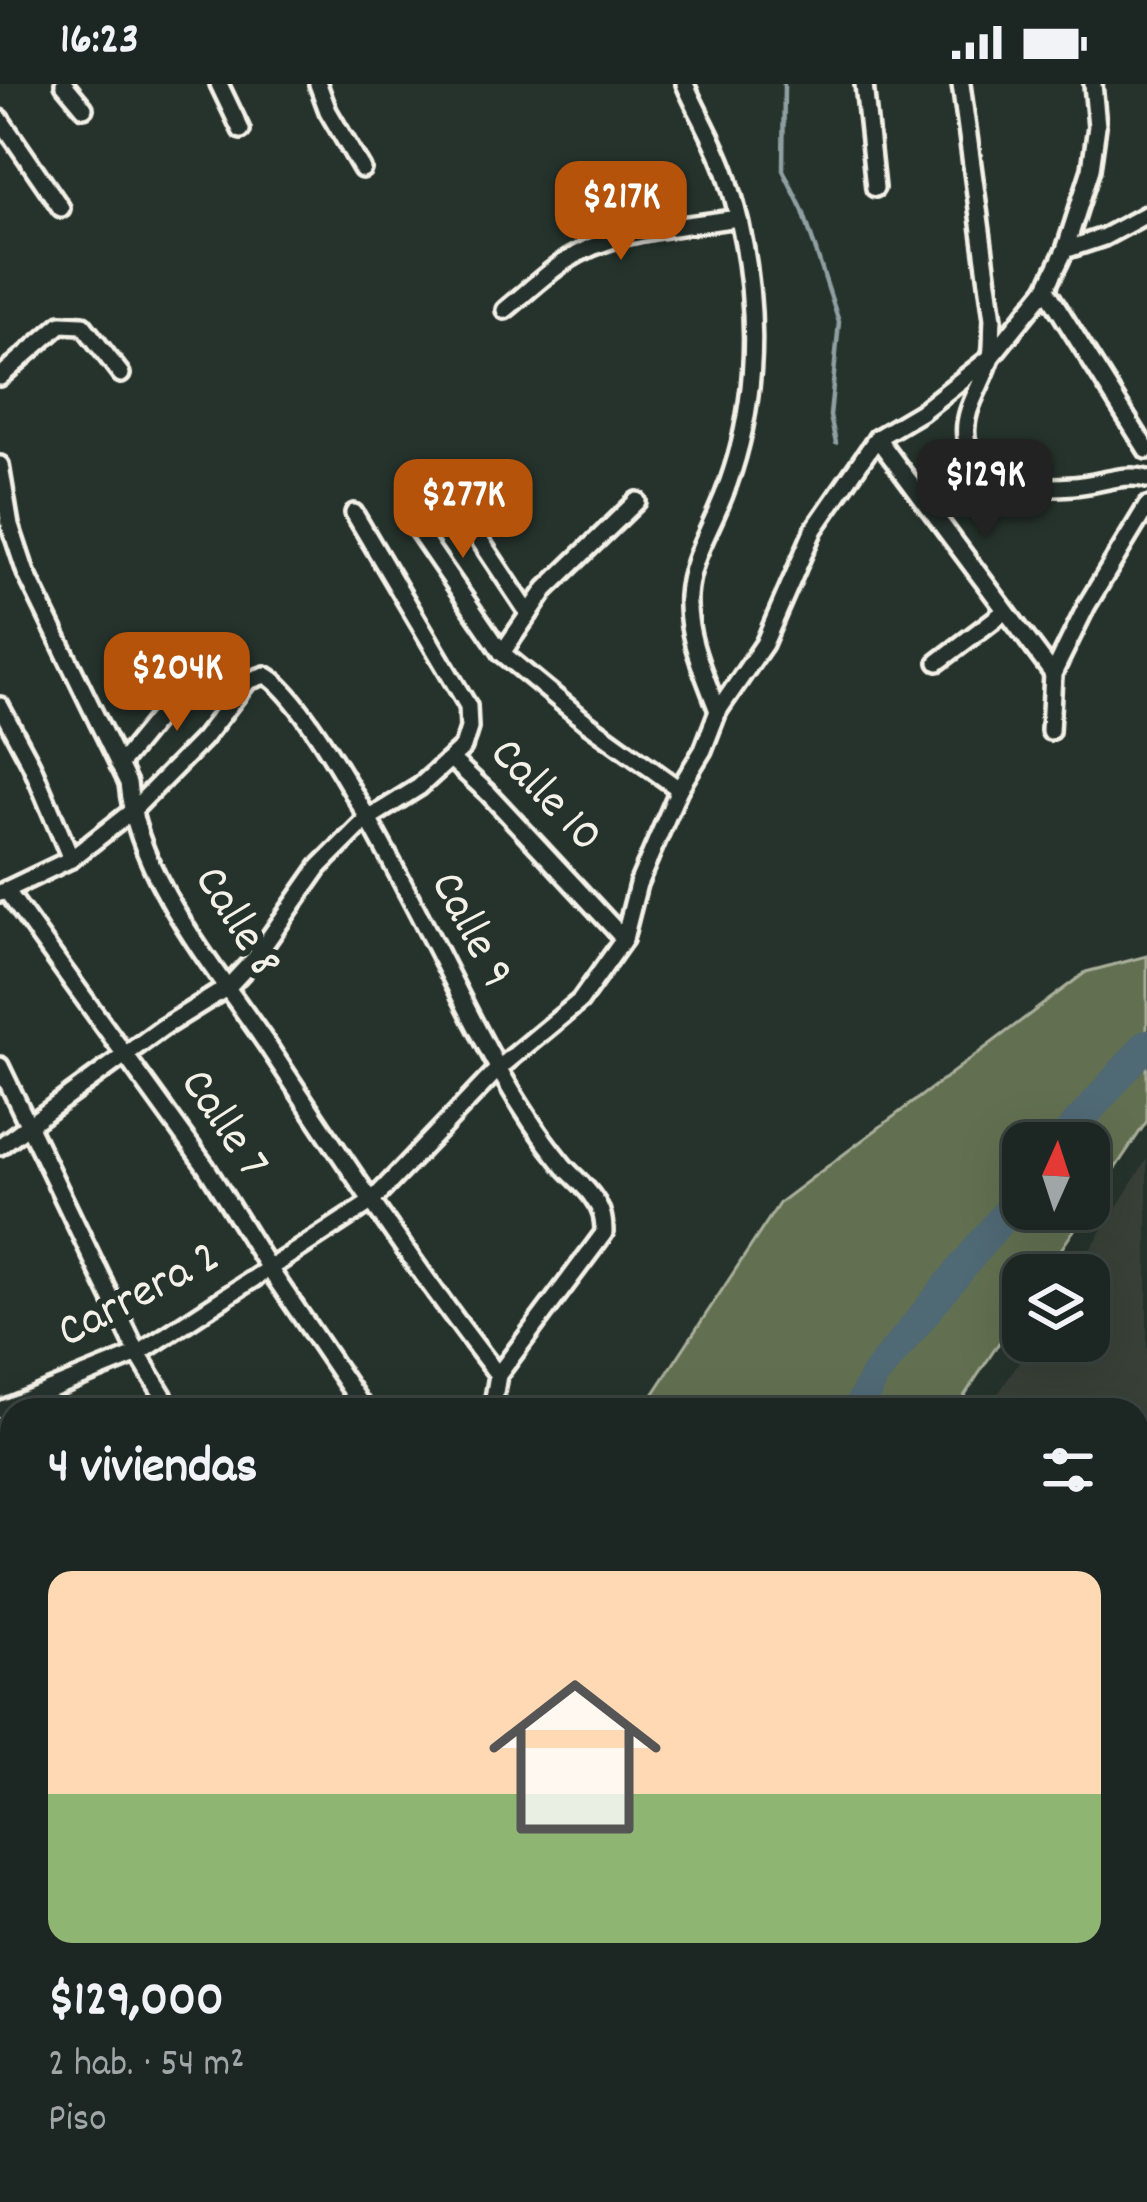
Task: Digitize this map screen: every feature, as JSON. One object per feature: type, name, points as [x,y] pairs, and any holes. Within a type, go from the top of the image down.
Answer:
[{"type":"street","points":[[64,84],[84,108]]},
{"type":"street","points":[[219,84],[241,130]]},
{"type":"street","points":[[318,84],[362,169]]},
{"type":"street","points":[[685,84],[726,174],[752,318],[748,403],[735,460],[698,550],[688,596],[693,642],[718,711]]},
{"type":"street","points":[[864,84],[875,188]]},
{"type":"street","points":[[961,84],[993,319],[991,357],[971,405],[965,436],[988,475],[1010,484],[1071,487],[1136,476],[1147,479]]},
{"type":"street","points":[[624,939],[638,884],[679,789],[703,750],[718,711],[764,644],[814,529],[877,438],[921,412],[991,357],[1046,290],[1065,250],[1091,169],[1097,126],[1093,84]]},
{"type":"street","points":[[0,119],[62,208]]},
{"type":"street","points":[[1065,250],[1104,237],[1147,214]]},
{"type":"street","points":[[505,310],[565,261],[613,239],[644,230],[736,218]]},
{"type":"street","points":[[1046,290],[1146,444]]},
{"type":"street","points":[[0,377],[61,324],[83,325],[121,374]]},
{"type":"street","points":[[877,438],[1053,674]]},
{"type":"street","name":"Calle 8","points":[[0,465],[10,525],[26,574],[128,783],[130,812],[156,871],[193,938],[371,1202],[498,1375]]},
{"type":"street","points":[[434,481],[472,528],[529,614]]},
{"type":"street","points":[[502,653],[545,589],[637,500]]},
{"type":"street","points":[[1050,731],[1053,674],[1087,605],[1147,506]]},
{"type":"street","name":"Calle 10","points":[[353,513],[468,706],[470,728],[463,747],[451,759],[624,939]]},
{"type":"street","points":[[414,525],[502,653],[679,789]]},
{"type":"street","points":[[938,662],[1004,612]]},
{"type":"street","points":[[119,765],[195,672]]},
{"type":"street","name":"Calle 9","points":[[130,812],[203,739],[248,681],[265,675],[274,679],[304,712],[498,1070],[604,1217],[604,1233],[498,1375]]},
{"type":"street","points":[[0,706],[31,764],[71,859]]},
{"type":"street","points":[[0,1146],[126,1053],[228,987],[255,958],[320,867],[366,820],[419,787],[451,759]]},
{"type":"street","points":[[3,892],[71,859],[130,812]]},
{"type":"street","name":"Calle 7","points":[[3,892],[206,1167],[357,1398]]},
{"type":"street","name":"Carrera 2","points":[[26,1398],[138,1354],[371,1202],[498,1070],[580,1001],[624,939]]},
{"type":"street","points":[[0,1066],[138,1354],[165,1398]]},
{"type":"street","points":[[494,1398],[498,1375]]},
{"type":"shaded area","points":[[1147,1159],[1147,1398],[996,1398],[1019,1362],[1110,1362],[1110,1254],[1087,1254],[1102,1230],[1110,1230],[1110,1218]]},
{"type":"green space","points":[[1147,956],[1147,1121],[1110,1176],[1110,1122],[1002,1122],[1002,1230],[1074,1230],[1058,1254],[1002,1254],[1002,1338],[963,1398],[651,1398],[780,1202],[1086,972]]},
{"type":"waterway","points":[[784,84],[783,170],[803,211],[839,322],[830,416],[836,443]]},
{"type":"waterway","points":[[1078,1122],[1147,1044]]},
{"type":"waterway","points":[[863,1398],[875,1375],[1002,1218]]}]
